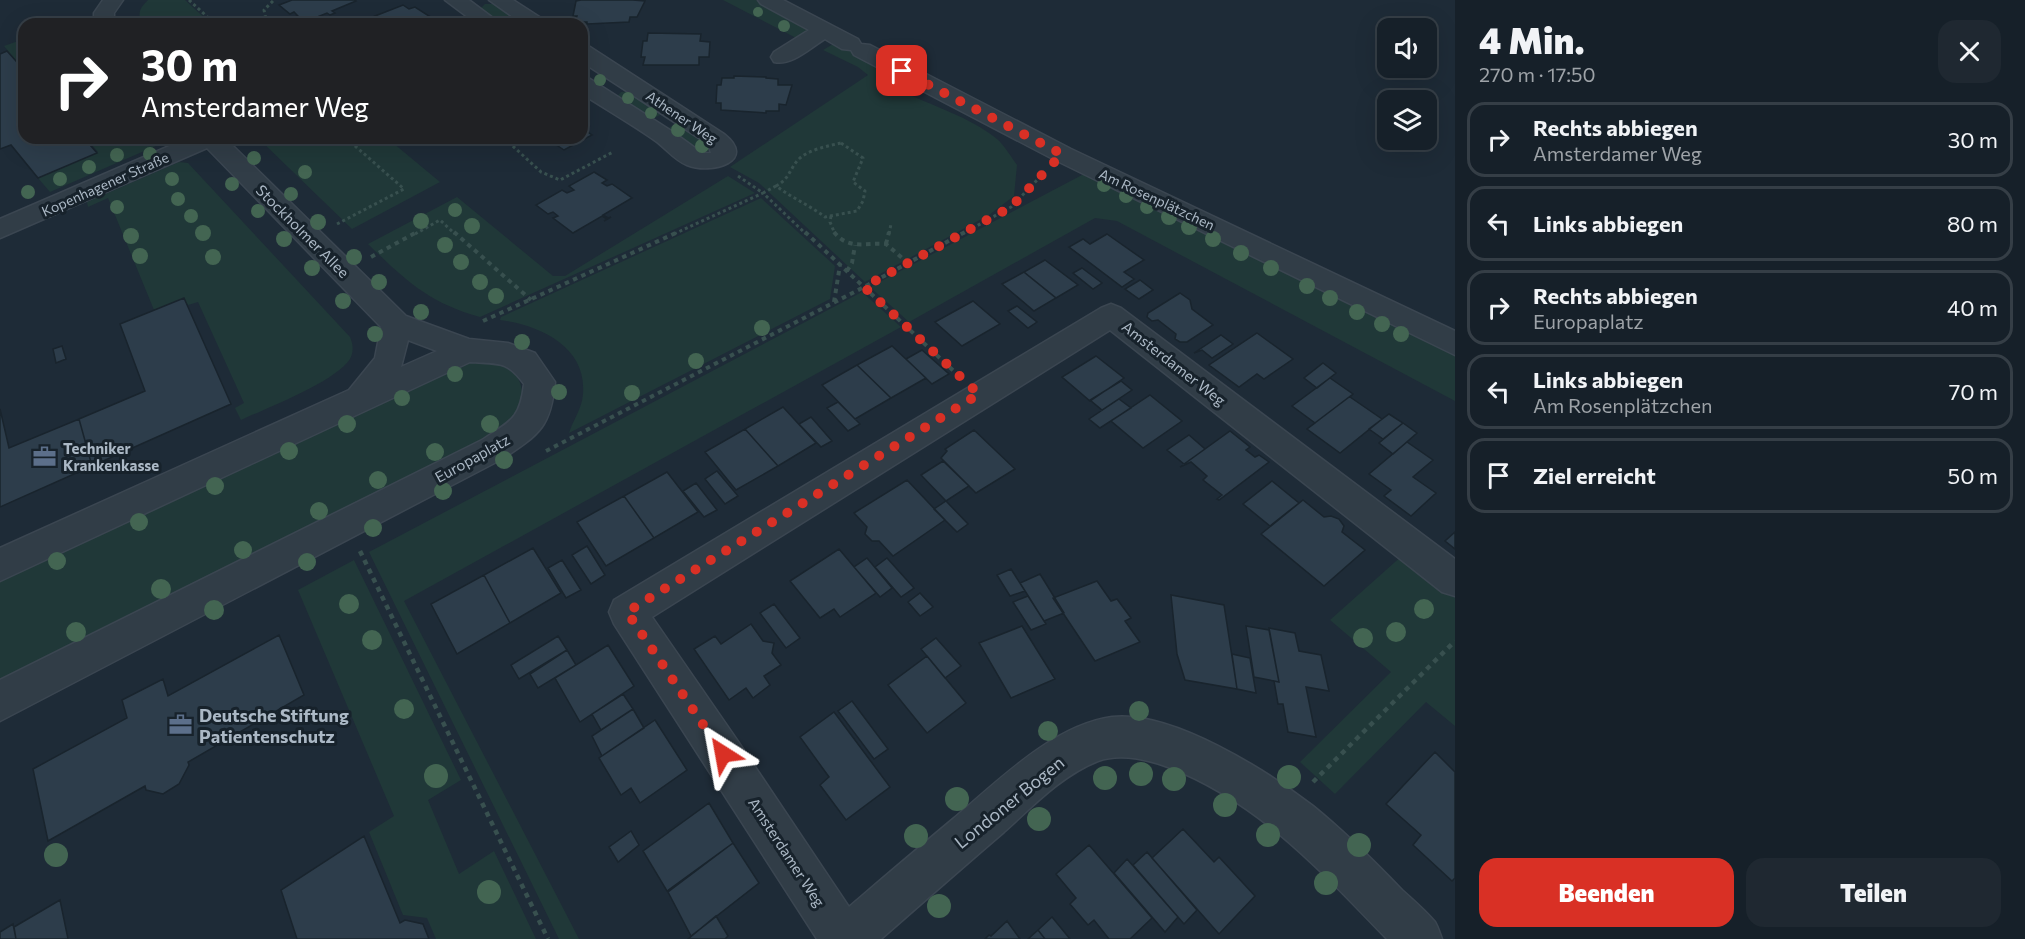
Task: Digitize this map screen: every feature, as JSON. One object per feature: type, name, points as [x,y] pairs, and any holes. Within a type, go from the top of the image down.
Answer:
[{"type":"street","points":[[104,18],[104,13],[113,0]]},
{"type":"street","points":[[455,0],[482,18]]},
{"type":"street","points":[[499,0],[528,18]]},
{"type":"street","name":"Am Rosenplätzchen","points":[[768,0],[1062,154],[1455,344]]},
{"type":"street","points":[[790,58],[843,40]]},
{"type":"street","name":"Athener Weg","points":[[588,56],[716,139],[722,144],[723,156],[716,161],[708,162],[694,159],[665,137],[588,88]]},
{"type":"street","name":"Kopenhagener Straße","points":[[0,230],[196,144]]},
{"type":"street","name":"Stockholmer Allee","points":[[216,144],[396,324],[472,337]]},
{"type":"street","name":"Amsterdamer Weg","points":[[844,939],[627,612],[1111,315],[1455,580]]},
{"type":"street","points":[[359,399],[389,362],[396,324]]},
{"type":"street","points":[[0,565],[359,399],[472,337]]},
{"type":"street","name":"Europaplatz","points":[[0,701],[493,449],[524,428],[537,409],[540,382],[524,361],[472,337]]},
{"type":"street","name":"Londoner Bogen","points":[[844,939],[1037,775],[1070,753],[1107,738],[1146,739],[1191,753],[1249,784],[1317,837],[1419,939]]},
{"type":"path","points":[[189,0],[208,18]]},
{"type":"path","points":[[266,18],[264,10],[274,0]]},
{"type":"path","points":[[472,337],[531,300],[777,186],[786,181],[800,158],[815,150],[841,143],[863,158],[853,182],[865,191],[863,201],[857,211],[846,211],[825,217],[805,202],[784,193],[777,186]]},
{"type":"path","points":[[336,225],[404,189],[353,144]]},
{"type":"path","points":[[513,144],[543,175],[560,180],[613,152]]},
{"type":"path","points":[[543,453],[834,303],[1011,207],[1062,154]]},
{"type":"path","points":[[716,161],[763,193],[979,394]]},
{"type":"path","points":[[831,216],[829,224],[833,233],[841,239],[855,245],[886,244],[908,263]]},
{"type":"path","points":[[370,258],[440,219],[531,300]]},
{"type":"path","points":[[886,244],[891,224]]},
{"type":"path","points":[[847,271],[852,263],[855,245]]},
{"type":"path","points":[[834,303],[840,264]]},
{"type":"path","points":[[359,548],[548,939]]},
{"type":"path","points":[[1313,782],[1455,641]]},
{"type":"green space","points":[[148,0],[185,0],[204,18],[140,18],[140,11]]},
{"type":"green space","points":[[723,0],[756,0],[812,28],[798,39]]},
{"type":"green space","points":[[485,4],[493,4],[516,18],[493,18],[480,9]]},
{"type":"green space","points":[[18,41],[18,63],[4,46]]},
{"type":"green space","points":[[835,43],[910,81],[900,90],[986,131],[1000,142],[1017,165],[1014,196],[989,215],[865,282],[759,183],[730,167],[868,75],[858,67],[823,50]]},
{"type":"green space","points":[[630,91],[664,113],[650,120],[617,97],[621,92]]},
{"type":"green space","points":[[679,122],[712,143],[711,151],[698,151],[665,130]]},
{"type":"green space","points":[[91,144],[159,144],[50,192],[38,178],[98,152]]},
{"type":"green space","points":[[264,144],[394,144],[440,182],[352,229]]},
{"type":"green space","points":[[179,162],[188,163],[350,337],[352,342],[353,350],[350,359],[330,377],[300,394],[241,420],[235,408],[244,403],[198,302],[188,305],[184,298],[154,310],[108,198],[88,207],[87,202]]},
{"type":"green space","points":[[1092,172],[1455,351],[1455,401],[1117,221],[1095,218],[909,322],[870,287],[1082,175]]},
{"type":"green space","points":[[728,176],[755,193],[480,317],[446,305],[419,289],[368,244],[457,197],[553,276],[565,276]]},
{"type":"green space","points":[[761,198],[835,266],[830,299],[569,433],[581,405],[583,394],[582,377],[577,363],[558,341],[530,327],[500,320],[501,317]]},
{"type":"green space","points":[[862,292],[901,327],[404,601],[579,939],[559,939],[369,552]]},
{"type":"green space","points":[[472,360],[497,363],[507,367],[513,371],[520,382],[522,396],[519,410],[514,419],[501,432],[0,685],[0,573]]},
{"type":"green space","points":[[1404,554],[1455,593],[1455,726],[1426,702],[1335,794],[1300,762],[1391,672],[1330,620]]},
{"type":"green space","points":[[354,560],[461,780],[428,800],[459,874],[494,851],[536,939],[436,939],[427,918],[403,915],[369,832],[394,816],[298,590]]},
{"type":"building","points":[[292,0],[356,1],[332,11],[335,13],[330,15],[327,13],[314,18],[295,18],[298,16],[294,12],[290,14],[279,5]]},
{"type":"building","points":[[576,1],[645,1],[637,17],[630,17],[629,22],[588,24],[588,18],[573,16]]},
{"type":"building","points":[[403,5],[409,9],[415,7],[429,16],[426,18],[378,18],[375,16]]},
{"type":"building","points":[[648,33],[701,34],[700,41],[710,42],[709,57],[699,57],[699,65],[643,65],[645,57],[641,57],[643,41],[647,41]]},
{"type":"building","points":[[7,51],[18,63],[18,144],[89,144],[97,153],[38,178],[11,145],[0,149],[0,54]]},
{"type":"building","points":[[734,76],[766,77],[778,79],[778,85],[792,85],[786,105],[779,104],[779,111],[766,111],[766,113],[721,110],[721,103],[716,103],[717,85],[721,85],[722,78],[734,78]]},
{"type":"building","points":[[555,144],[575,144],[564,150]]},
{"type":"building","points":[[594,172],[607,180],[602,183],[607,186],[612,184],[632,198],[603,215],[611,217],[604,221],[607,219],[602,216],[573,233],[553,218],[558,216],[553,212],[548,214],[536,205],[562,190],[567,193],[574,190],[569,186]]},
{"type":"building","points":[[1107,234],[1144,260],[1124,272],[1134,279],[1122,287],[1069,247],[1083,239],[1090,244]]},
{"type":"building","points":[[1045,260],[1078,285],[1056,298],[1024,272]]},
{"type":"building","points":[[1082,268],[1102,283],[1093,289],[1073,273]]},
{"type":"building","points":[[1024,272],[1056,298],[1034,311],[1002,284]]},
{"type":"building","points":[[1140,280],[1153,290],[1139,299],[1125,289]]},
{"type":"building","points":[[1180,293],[1190,300],[1192,309],[1213,325],[1187,342],[1175,339],[1176,334],[1158,320],[1152,321],[1147,317],[1148,313]]},
{"type":"building","points":[[184,298],[231,404],[92,466],[79,419],[145,391],[120,324]]},
{"type":"building","points":[[973,301],[1000,324],[962,346],[935,322]]},
{"type":"building","points":[[1017,306],[1037,322],[1028,328],[1008,311]]},
{"type":"building","points":[[1257,333],[1293,359],[1264,379],[1257,374],[1239,387],[1209,365]]},
{"type":"building","points":[[1221,335],[1233,344],[1212,358],[1202,350],[1194,353]]},
{"type":"building","points":[[62,346],[66,359],[56,363],[53,349]]},
{"type":"building","points":[[892,346],[926,378],[891,398],[857,365]]},
{"type":"building","points":[[922,350],[949,374],[932,384],[906,359]]},
{"type":"building","points":[[1096,356],[1124,378],[1090,401],[1062,377]]},
{"type":"building","points":[[1323,363],[1336,373],[1317,388],[1304,378]]},
{"type":"building","points":[[857,365],[891,398],[855,419],[822,385]]},
{"type":"building","points":[[1330,378],[1353,394],[1315,423],[1292,406]]},
{"type":"building","points":[[1121,381],[1132,390],[1102,410],[1090,400]]},
{"type":"building","points":[[1353,394],[1350,397],[1382,419],[1340,453],[1307,429]]},
{"type":"building","points":[[1150,395],[1182,421],[1143,448],[1111,421]]},
{"type":"building","points":[[1119,399],[1131,408],[1100,428],[1089,419]]},
{"type":"building","points":[[838,402],[860,424],[848,431],[827,408]]},
{"type":"building","points":[[783,407],[816,443],[778,466],[745,429]]},
{"type":"building","name":"Techniker Krankenkasse","points":[[0,409],[9,448],[79,419],[92,466],[0,507]]},
{"type":"building","points":[[1389,414],[1403,423],[1383,439],[1369,429]]},
{"type":"building","points":[[811,417],[832,441],[821,447],[799,424]]},
{"type":"building","points":[[1403,423],[1417,433],[1393,454],[1379,443]]},
{"type":"building","points":[[745,429],[778,466],[736,490],[705,452]]},
{"type":"building","points":[[974,430],[1015,469],[976,493],[941,458],[947,451],[945,449]]},
{"type":"building","points":[[1230,431],[1250,447],[1246,450],[1255,457],[1259,455],[1269,462],[1219,500],[1217,499],[1222,495],[1203,480],[1207,476],[1191,462],[1180,467]]},
{"type":"building","points":[[1189,435],[1205,449],[1184,464],[1167,450]]},
{"type":"building","points":[[1407,442],[1433,460],[1413,477],[1436,493],[1411,516],[1384,496],[1391,490],[1369,474]]},
{"type":"building","points":[[943,461],[969,486],[946,501],[921,475]]},
{"type":"building","points":[[717,471],[738,496],[725,504],[705,479]]},
{"type":"building","points":[[667,472],[698,512],[654,538],[624,496]]},
{"type":"building","points":[[907,480],[945,520],[893,556],[879,541],[872,541],[865,534],[867,527],[854,513]]},
{"type":"building","points":[[1272,481],[1299,503],[1270,526],[1243,504]]},
{"type":"building","points":[[696,483],[717,510],[704,517],[683,491]]},
{"type":"building","points":[[624,496],[654,538],[606,566],[577,522]]},
{"type":"building","points":[[1303,500],[1324,517],[1331,516],[1339,519],[1344,526],[1342,532],[1365,550],[1324,586],[1261,534]]},
{"type":"building","points":[[946,501],[968,524],[957,532],[934,509]]},
{"type":"building","points":[[1455,532],[1455,549],[1445,541]]},
{"type":"building","points":[[587,546],[605,575],[591,584],[572,555]]},
{"type":"building","points":[[533,548],[561,593],[510,623],[484,575]]},
{"type":"building","points":[[839,549],[876,593],[840,617],[834,609],[820,618],[790,581]]},
{"type":"building","points":[[867,558],[892,588],[880,597],[854,567]]},
{"type":"building","points":[[887,558],[914,588],[901,597],[875,567]]},
{"type":"building","points":[[562,560],[581,590],[566,598],[548,568]]},
{"type":"building","points":[[1011,569],[1025,591],[1010,596],[997,575]]},
{"type":"building","points":[[1040,574],[1064,613],[1044,621],[1020,583]]},
{"type":"building","points":[[484,575],[510,623],[457,654],[431,604]]},
{"type":"building","points":[[1097,581],[1111,601],[1117,599],[1131,618],[1125,621],[1140,642],[1095,661],[1053,598]]},
{"type":"building","points":[[920,593],[933,607],[920,616],[908,602]]},
{"type":"building","points":[[1171,595],[1224,605],[1237,689],[1185,680],[1177,654]]},
{"type":"building","points":[[1028,596],[1046,624],[1031,630],[1013,602]]},
{"type":"building","points":[[774,604],[800,638],[786,648],[760,613]]},
{"type":"building","points":[[751,624],[763,641],[774,643],[772,653],[781,665],[764,676],[770,685],[753,698],[746,688],[729,700],[694,649],[715,636],[721,644]]},
{"type":"building","points":[[1022,626],[1055,679],[1011,698],[979,643]]},
{"type":"building","points":[[1246,626],[1269,630],[1279,682],[1254,677]]},
{"type":"building","points":[[1269,628],[1295,633],[1299,651],[1321,655],[1329,691],[1306,687],[1316,737],[1288,732],[1283,704],[1278,704],[1274,681],[1279,682]]},
{"type":"building","points":[[279,635],[304,695],[188,762],[189,765],[179,784],[163,794],[146,790],[145,786],[48,841],[33,769],[127,718],[122,700],[163,679],[168,696]]},
{"type":"building","points":[[558,636],[567,650],[519,679],[511,665]]},
{"type":"building","points":[[936,638],[961,666],[945,678],[921,649]]},
{"type":"building","points":[[608,645],[634,686],[580,722],[555,678]]},
{"type":"building","points":[[567,650],[576,665],[538,688],[530,674]]},
{"type":"building","points":[[1232,654],[1250,658],[1256,693],[1237,689]]},
{"type":"building","points":[[927,656],[966,703],[927,733],[888,685]]},
{"type":"building","points":[[623,694],[633,709],[601,730],[592,714]]},
{"type":"building","points":[[852,701],[888,749],[874,759],[838,711]]},
{"type":"building","points":[[633,709],[644,728],[602,756],[592,736]]},
{"type":"building","points":[[834,712],[890,787],[846,820],[820,785],[829,777],[800,737]]},
{"type":"building","points":[[655,720],[687,770],[640,803],[631,788],[621,795],[599,758]]},
{"type":"building","points":[[1435,752],[1455,772],[1455,878],[1452,881],[1413,845],[1421,835],[1386,804]]},
{"type":"building","points":[[709,803],[733,843],[667,891],[643,851]]},
{"type":"building","points":[[1183,829],[1214,862],[1219,857],[1255,896],[1219,934],[1152,858]]},
{"type":"building","points":[[631,831],[639,845],[618,862],[609,847]]},
{"type":"building","points":[[364,836],[400,923],[405,920],[423,924],[429,939],[297,939],[281,890]]},
{"type":"building","points":[[733,843],[759,883],[691,936],[668,892]]},
{"type":"building","points":[[1089,845],[1152,918],[1130,939],[1109,939],[1094,920],[1088,925],[1070,904],[1076,898],[1056,874]]},
{"type":"building","points":[[1147,852],[1197,910],[1184,924],[1133,865]]},
{"type":"building","points":[[1127,859],[1178,917],[1165,932],[1114,873]]},
{"type":"building","points":[[60,900],[68,939],[16,939],[14,927]]},
{"type":"building","points":[[716,916],[728,936],[725,939],[688,939]]},
{"type":"building","points":[[1052,917],[1070,939],[1045,939],[1038,930]]},
{"type":"building","points":[[1007,921],[1020,939],[985,939],[991,936]]},
{"type":"building","points":[[13,924],[16,939],[0,939],[0,932]]},
{"type":"building","points":[[1038,930],[1045,939],[1028,939]]},
{"type":"place","name":"Techniker Krankenkasse","points":[[45,457]]},
{"type":"place","name":"Deutsche Stiftung Patientenschutz","points":[[181,725]]},
{"type":"route","points":[[723,754],[627,612],[979,394],[864,287],[1011,207],[1062,154],[902,71]]}]
